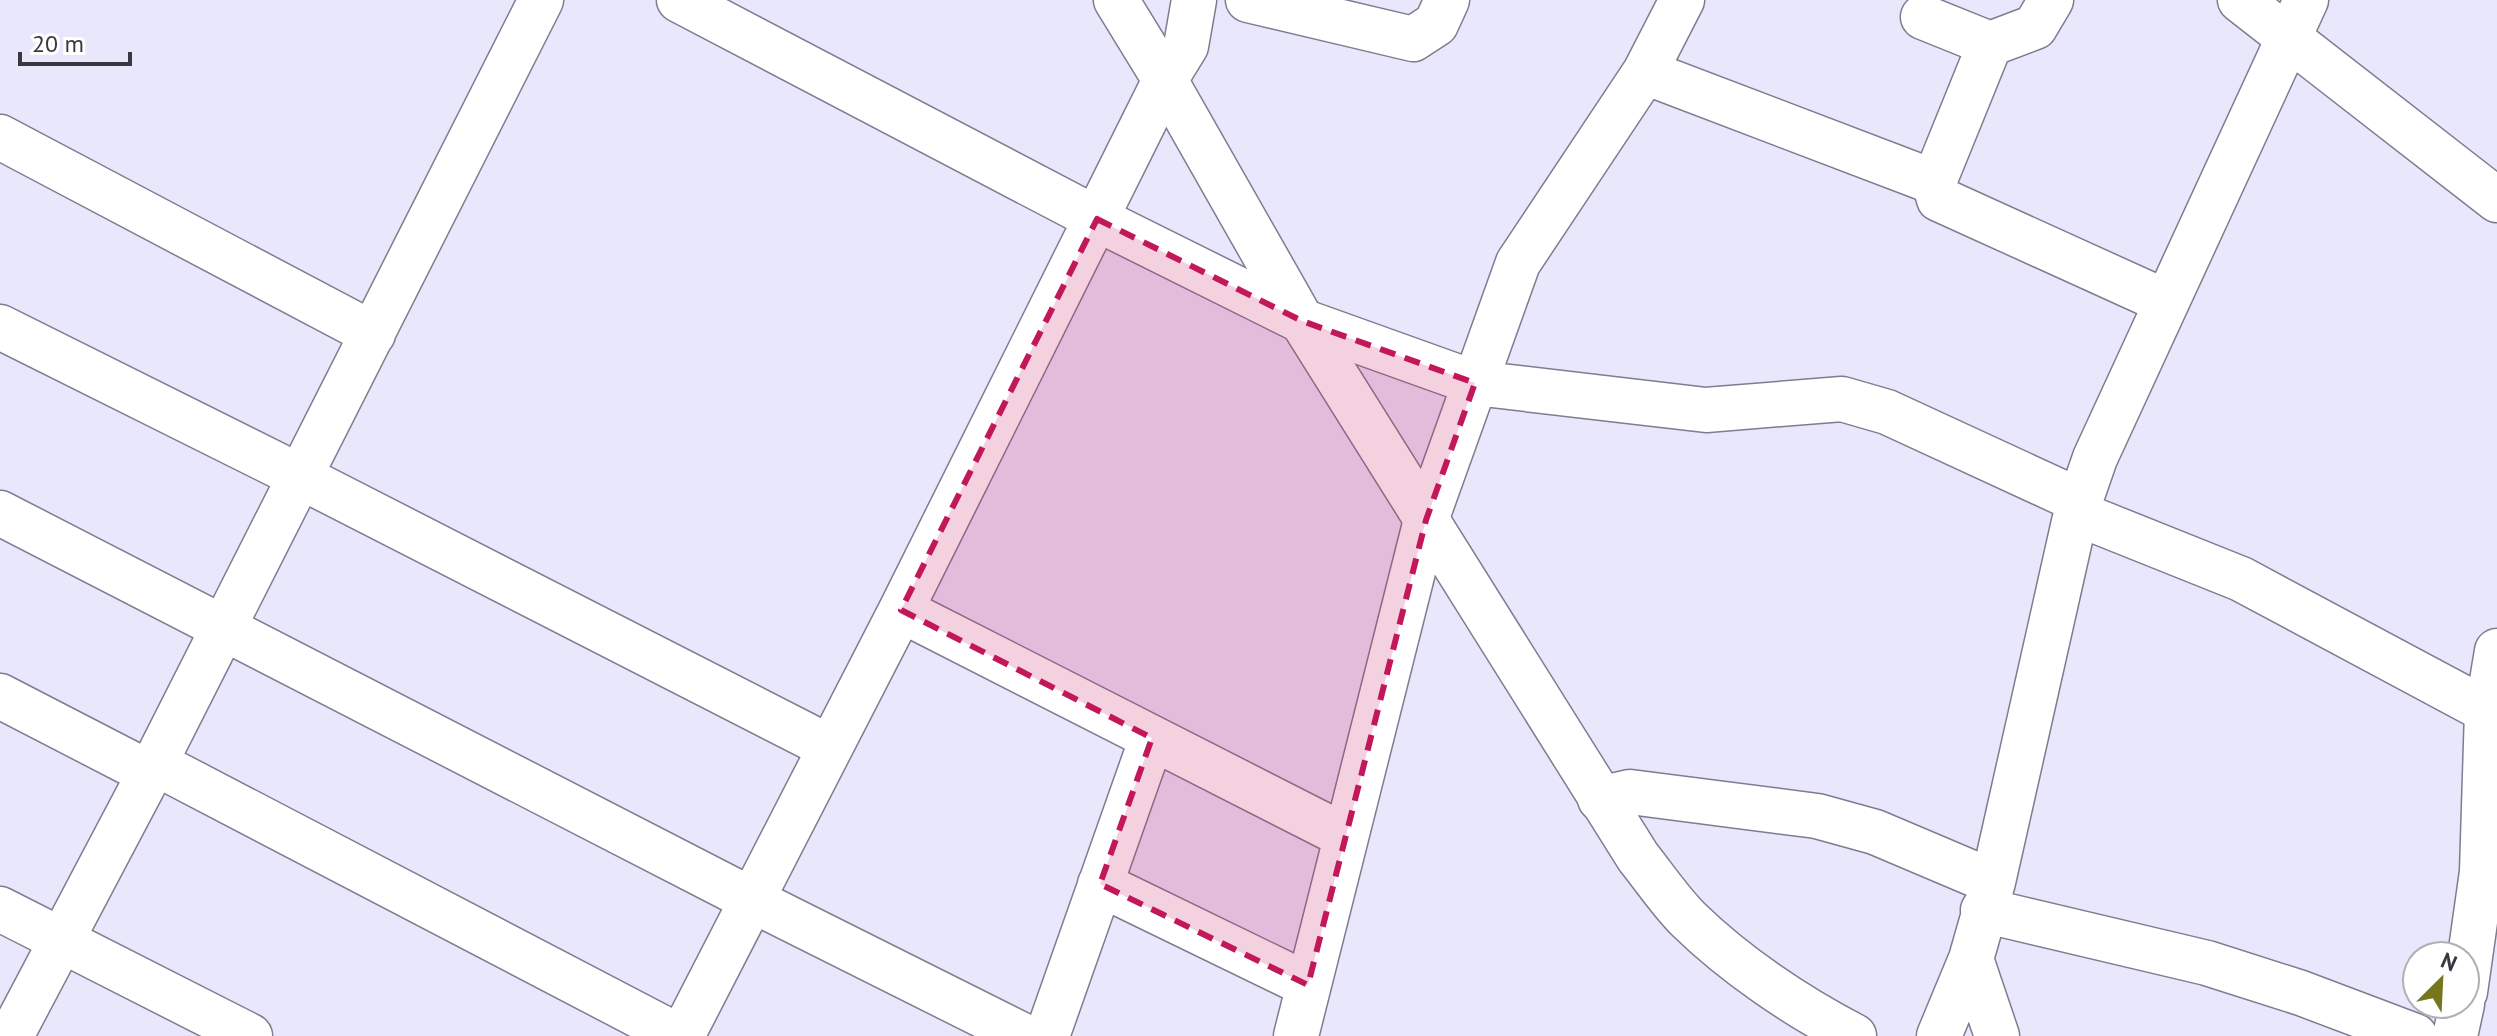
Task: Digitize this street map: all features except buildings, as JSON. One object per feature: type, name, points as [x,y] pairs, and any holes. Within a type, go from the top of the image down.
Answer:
[{"type":"street","points":[[11,1036],[301,477],[541,0]]},
{"type":"street","points":[[679,0],[1097,219],[1302,321],[1475,383],[1706,410],[1842,399],[1887,412],[2078,507],[2241,579],[2492,714]]},
{"type":"street","points":[[1116,0],[1302,321],[1638,857],[1688,918],[1805,1011],[1854,1036]]},
{"type":"street","points":[[0,696],[152,768],[680,1036],[901,610],[1165,80],[1186,46],[1194,0]]},
{"type":"street","points":[[1248,0],[1413,39],[1436,24],[1447,0]]},
{"type":"street","points":[[1296,1036],[1426,520],[1518,263],[1645,72],[1682,0]]},
{"type":"street","points":[[1923,17],[1990,44],[2035,27],[2051,0]]},
{"type":"street","points":[[2240,0],[2297,18],[2497,200]]},
{"type":"street","points":[[1939,1036],[1971,959],[2078,507],[2095,458],[2297,18]]},
{"type":"street","points":[[1990,44],[1934,182],[1939,199],[2166,302]]},
{"type":"street","points":[[1645,72],[1934,182]]},
{"type":"street","points":[[0,137],[373,334]]},
{"type":"street","points":[[0,327],[829,747]]},
{"type":"street","points":[[0,513],[752,900],[1024,1036]]},
{"type":"street","points":[[901,610],[1345,836]]},
{"type":"street","points":[[2472,940],[2482,872],[2497,651]]},
{"type":"street","points":[[1047,1036],[1152,738]]},
{"type":"street","points":[[1600,799],[1630,792],[1817,816],[1875,832],[1988,896],[2301,993],[2415,1036]]},
{"type":"street","points":[[1100,884],[1308,985]]},
{"type":"street","points":[[0,909],[250,1036]]},
{"type":"street","points":[[1971,959],[1997,1036]]},
{"type":"highlighted area","points":[[1097,219],[1302,321],[1475,383],[1426,520],[1308,985],[1100,884],[1152,738],[901,610]]}]
